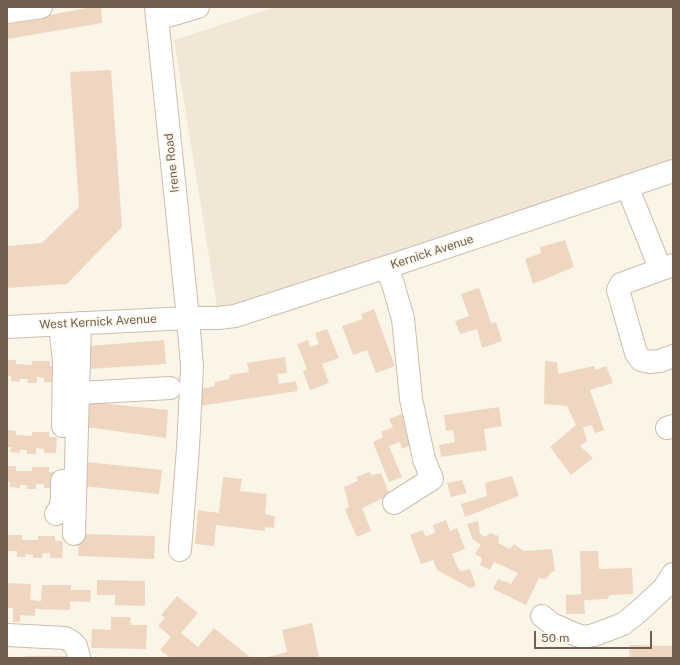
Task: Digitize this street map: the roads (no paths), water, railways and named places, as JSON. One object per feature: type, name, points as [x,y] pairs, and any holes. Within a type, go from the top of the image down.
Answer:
[{"type":"street","points":[[7,12],[41,7]]},
{"type":"street","points":[[157,13],[198,7]]},
{"type":"street","name":"Irene Road","points":[[157,13],[192,366],[191,403],[180,550]]},
{"type":"street","name":"Kernick Avenue","points":[[188,318],[219,318],[235,316],[673,171]]},
{"type":"street","points":[[627,186],[666,266],[621,284],[618,290],[636,353],[641,360],[650,362],[660,361],[673,356]]},
{"type":"street","points":[[386,267],[393,284],[403,320],[411,399],[424,459],[432,479],[394,503]]},
{"type":"street","name":"West Kernick Avenue","points":[[7,327],[188,318]]},
{"type":"street","points":[[56,514],[60,508],[62,500],[72,364],[70,323]]},
{"type":"street","points":[[72,364],[79,393],[74,534]]},
{"type":"street","points":[[79,393],[170,388]]},
{"type":"street","points":[[542,616],[552,624],[574,634],[583,637],[594,635],[623,624],[664,588],[673,574]]},
{"type":"street","points":[[7,635],[64,638],[76,646],[79,658]]}]
